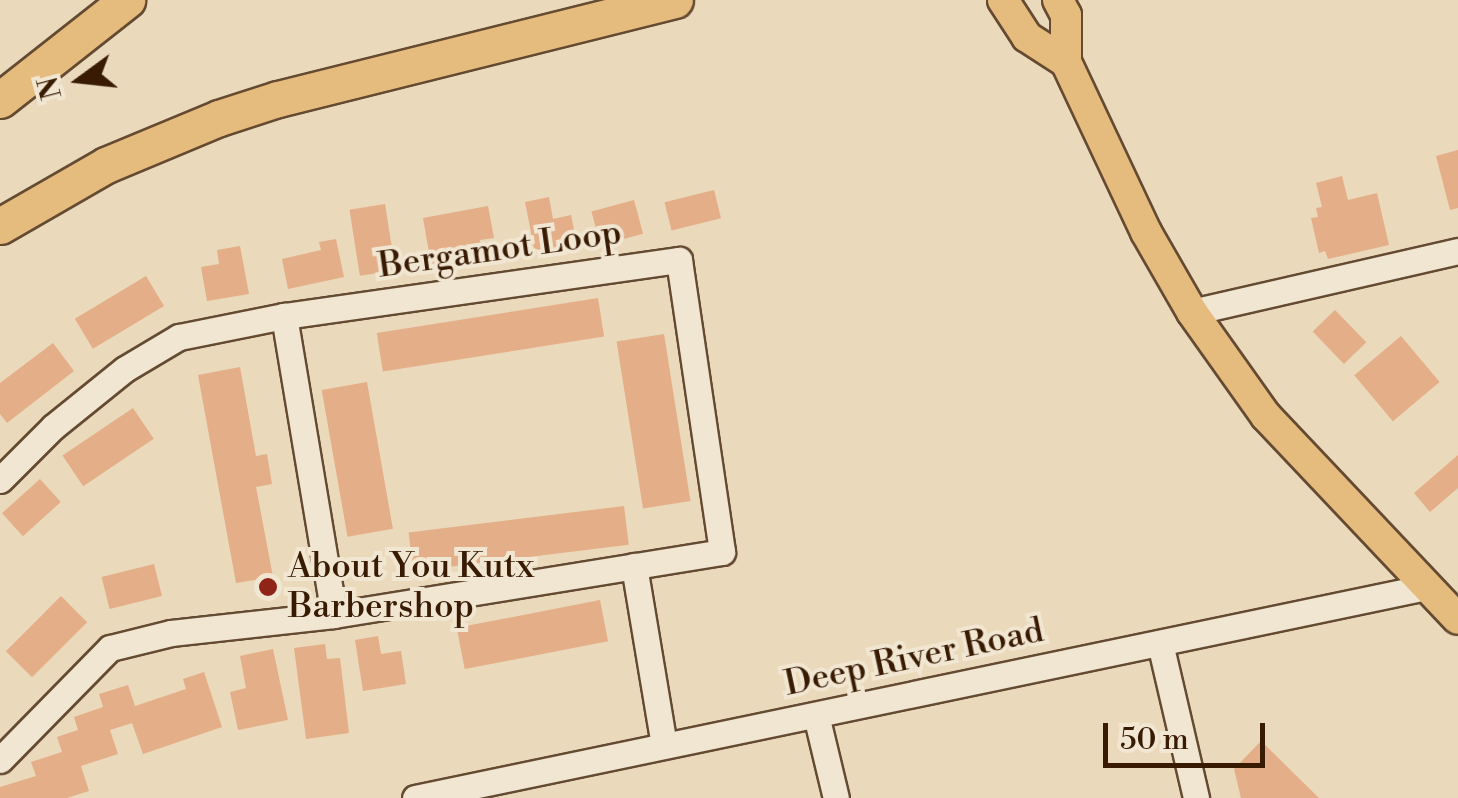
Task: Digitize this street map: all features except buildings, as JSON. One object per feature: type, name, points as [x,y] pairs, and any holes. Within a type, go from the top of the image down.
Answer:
[{"type":"highway","points":[[0,100],[127,0]]},
{"type":"highway","points":[[0,226],[106,164],[218,118],[278,98],[675,0]]},
{"type":"main road","points":[[1003,0],[1027,38],[1066,62]]},
{"type":"main road","points":[[1058,0],[1066,14],[1066,62],[1146,232],[1192,312],[1266,416],[1458,619]]},
{"type":"street","points":[[1192,312],[1458,251]]},
{"type":"street","name":"Bergamot Loop","points":[[0,480],[53,428],[125,369],[179,337],[284,316],[679,260],[722,552],[334,615],[170,633],[110,648],[0,760]]},
{"type":"street","points":[[284,316],[334,615]]},
{"type":"street","points":[[634,566],[664,746]]},
{"type":"street","name":"Deep River Road","points":[[415,798],[1427,587]]},
{"type":"street","points":[[1160,642],[1196,798]]},
{"type":"street","points":[[816,715],[836,798]]},
{"type":"place","name":"About You Kutx Barbershop","points":[[268,587]]}]
